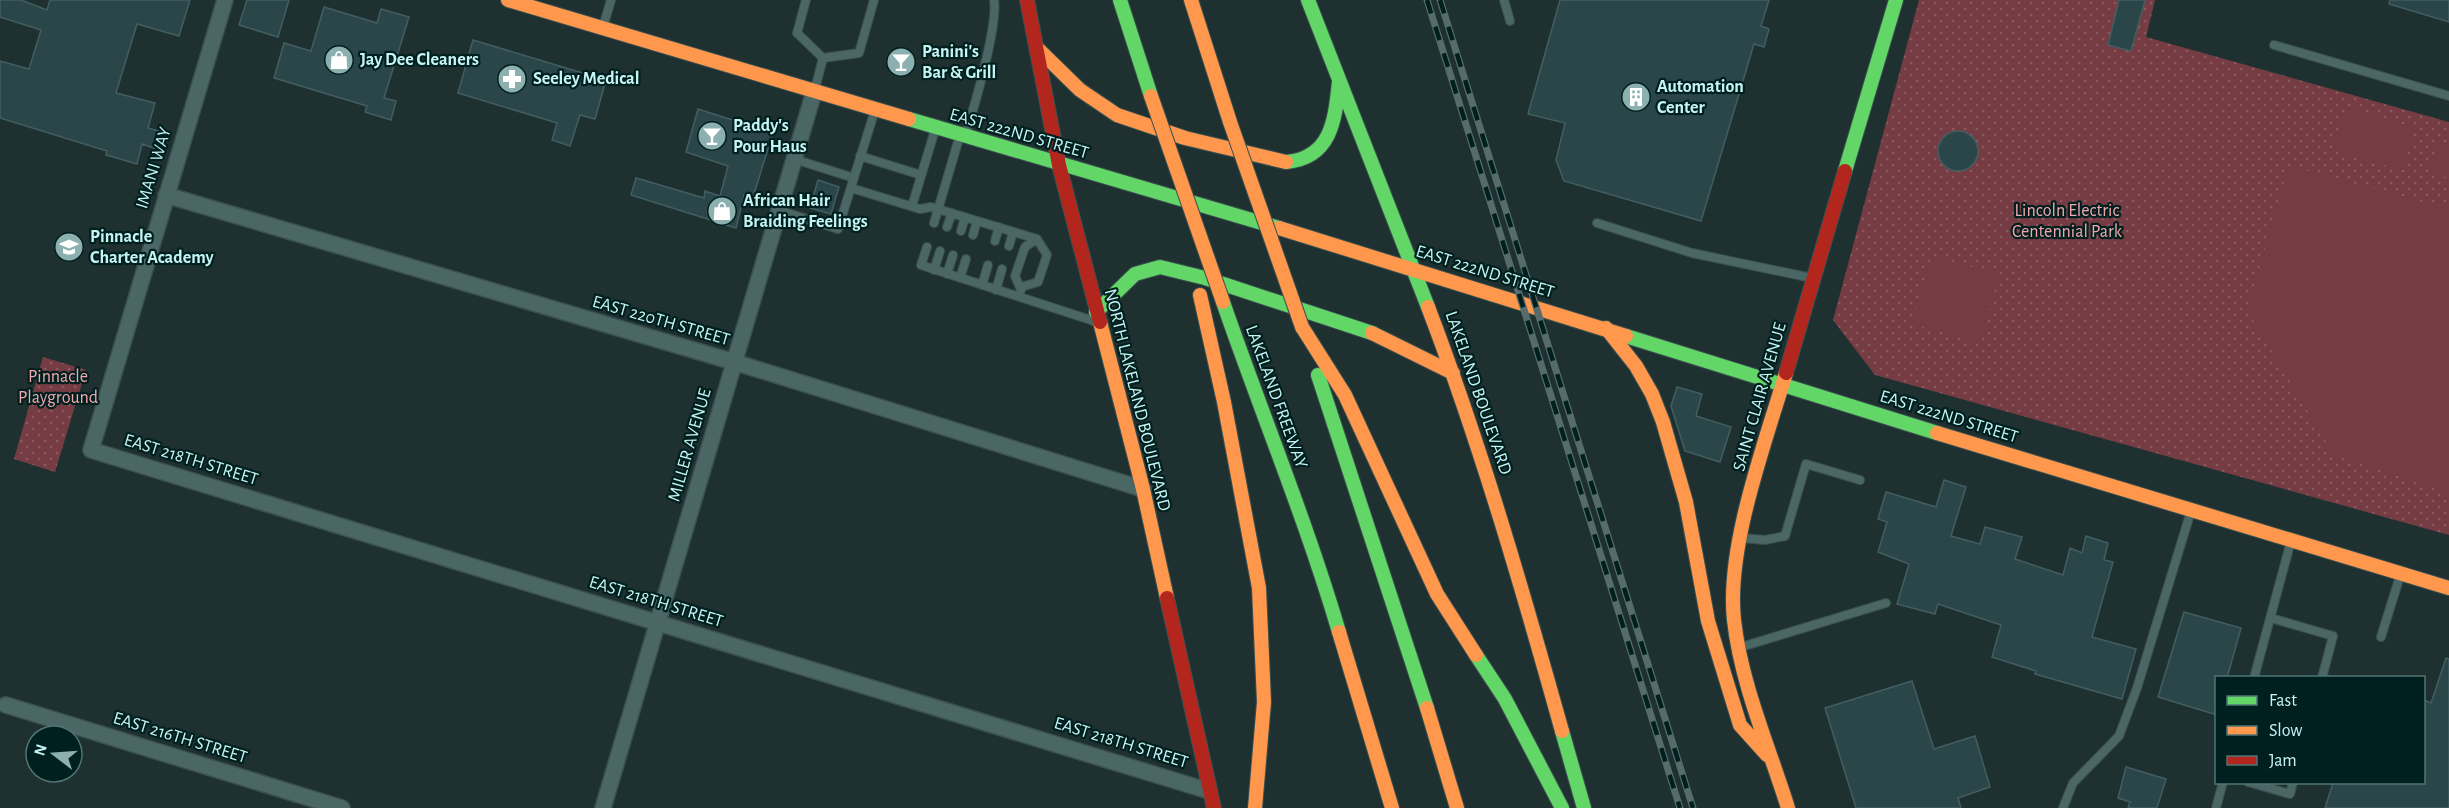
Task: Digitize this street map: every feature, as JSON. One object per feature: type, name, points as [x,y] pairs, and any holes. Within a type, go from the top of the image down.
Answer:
[{"type":"main road","name":"EAST 222ND STREET","points":[[508,0],[1059,165],[1414,268],[1782,385],[2449,588]]},
{"type":"main road","name":"NORTH LAKELAND BOULEVARD","points":[[1027,0],[1059,165],[1143,489],[1214,808]]},
{"type":"main road","name":"LAKELAND FREEWAY","points":[[1120,0],[1260,410],[1323,577],[1392,808]]},
{"type":"main road","points":[[1191,0],[1230,122],[1302,327],[1443,758],[1456,808]]},
{"type":"main road","name":"LAKELAND BOULEVARD","points":[[1308,0],[1453,373],[1512,552],[1584,808]]},
{"type":"main road","name":"SAINT CLAIR AVENUE","points":[[1788,808],[1739,647],[1734,620],[1733,580],[1740,538],[1782,385],[1896,0]]},
{"type":"main road","points":[[1038,49],[1080,90],[1117,115],[1185,138],[1280,162],[1295,163],[1309,157],[1328,139],[1336,107],[1339,79]]},
{"type":"main road","points":[[1151,96],[1224,402],[1259,588],[1264,702],[1255,808]]},
{"type":"main road","points":[[1097,317],[1135,274],[1160,267],[1205,278],[1347,323],[1391,340],[1453,373]]},
{"type":"main road","points":[[1302,327],[1345,395],[1437,594],[1505,699],[1562,808]]},
{"type":"main road","points":[[1606,328],[1636,366],[1659,413],[1686,502],[1708,621],[1740,725],[1773,761]]},
{"type":"street","name":"IMANI WAY","points":[[91,450],[225,0]]},
{"type":"street","name":"MILLER AVENUE","points":[[603,808],[814,92]]},
{"type":"street","name":"EAST 220TH STREET","points":[[166,195],[734,362],[1143,489]]},
{"type":"street","name":"EAST 218TH STREET","points":[[91,450],[1209,790]]},
{"type":"street","name":"EAST 216TH STREET","points":[[6,705],[293,801],[342,808]]},
{"type":"lane","points":[[603,28],[611,0]]},
{"type":"lane","points":[[806,0],[796,33],[823,58]]},
{"type":"lane","points":[[823,58],[859,53],[874,0]]},
{"type":"lane","points":[[934,223],[962,136],[976,104],[991,32],[994,0]]},
{"type":"lane","points":[[1504,0],[1510,21]]},
{"type":"lane","points":[[2274,45],[2449,96]]},
{"type":"lane","points":[[814,92],[823,58]]},
{"type":"lane","points":[[778,210],[838,229],[875,110]]},
{"type":"lane","points":[[912,206],[936,128]]},
{"type":"lane","points":[[860,156],[921,175]]},
{"type":"lane","points":[[794,159],[854,177]]},
{"type":"lane","points":[[851,188],[912,206],[938,209],[1037,239],[1047,255],[1038,282],[1022,287]]},
{"type":"lane","points":[[947,227],[952,213]]},
{"type":"lane","points":[[961,231],[965,217]]},
{"type":"lane","points":[[973,235],[977,221]]},
{"type":"lane","points":[[1597,223],[1692,253],[1814,278]]},
{"type":"lane","points":[[995,241],[999,227]]},
{"type":"lane","points":[[1009,246],[1013,232]]},
{"type":"lane","points":[[1019,297],[1022,287],[1015,276],[1025,247],[1037,239]]},
{"type":"lane","points":[[927,247],[921,265],[1019,297],[1097,317]]},
{"type":"lane","points":[[934,270],[940,251]]},
{"type":"lane","points":[[947,274],[953,255]]},
{"type":"lane","points":[[960,278],[966,259]]},
{"type":"lane","points":[[982,285],[988,265]]},
{"type":"lane","points":[[996,290],[1002,269]]},
{"type":"lane","points":[[1740,538],[1765,540],[1785,536],[1806,464],[1860,480]]},
{"type":"lane","points":[[2063,808],[2073,783],[2119,736],[2138,688],[2191,510]]},
{"type":"lane","points":[[2255,676],[2292,540]]},
{"type":"lane","points":[[2381,638],[2400,573]]},
{"type":"lane","points":[[1739,647],[1886,603]]},
{"type":"lane","points":[[2271,618],[2333,636],[2323,676]]},
{"type":"lane","points":[[2216,808],[2223,784]]},
{"type":"lane","points":[[2252,784],[2290,794],[2294,784]]},
{"type":"green space","name":"Lincoln Electric Centennial Park","points":[[1919,0],[2155,0],[2146,37],[2449,122],[2449,535],[1875,375],[1833,320]]},
{"type":"green space","points":[[2346,107],[2414,128],[2402,170],[2333,150]]},
{"type":"green space","points":[[2438,142],[2449,145],[2449,178],[2429,172]]},
{"type":"green space","points":[[2289,166],[2449,209],[2449,493],[2334,455],[2247,310]]},
{"type":"green space","points":[[1932,256],[1999,275],[1980,343],[1912,324]]},
{"type":"green space","name":"Pinnacle Playground","points":[[43,357],[86,370],[55,472],[14,459]]},
{"type":"building","points":[[0,0],[21,0],[47,10],[50,0],[190,0],[179,36],[137,24],[116,93],[155,103],[148,128],[162,132],[157,149],[142,144],[137,164],[106,155],[107,151],[0,118],[0,61],[29,69],[41,30],[0,17]]},
{"type":"building","points":[[247,0],[289,0],[278,37],[239,25]]},
{"type":"building","name":"Automation Center","points":[[1560,0],[1769,0],[1761,26],[1769,29],[1764,47],[1754,44],[1701,221],[1564,181],[1556,160],[1565,123],[1528,114]]},
{"type":"building","points":[[2119,0],[2145,0],[2131,51],[2108,45]]},
{"type":"building","points":[[2390,0],[2449,0],[2449,22],[2389,4]]},
{"type":"building","points":[[324,7],[377,23],[381,9],[409,17],[384,98],[396,101],[391,120],[365,112],[367,106],[274,78],[284,43],[311,51]]},
{"type":"building","points":[[473,40],[606,80],[595,119],[580,115],[570,146],[552,140],[557,123],[458,93]]},
{"type":"building","points":[[698,109],[773,133],[753,197],[744,195],[736,228],[631,195],[636,178],[704,198],[705,191],[720,196],[728,166],[686,152]]},
{"type":"building","points":[[1958,131],[1966,132],[1972,137],[1977,143],[1977,159],[1972,165],[1966,170],[1958,171],[1950,170],[1944,165],[1939,159],[1938,151],[1939,143],[1944,137],[1950,132]]},
{"type":"building","points":[[818,180],[839,187],[831,214],[810,208]]},
{"type":"building","points":[[1677,387],[1702,394],[1696,416],[1731,427],[1720,462],[1685,451],[1671,406]]},
{"type":"building","points":[[1944,480],[1966,487],[1951,536],[1980,544],[1985,527],[2022,537],[2015,559],[2063,575],[2070,548],[2082,553],[2086,536],[2108,543],[2104,560],[2113,562],[2092,637],[2136,649],[2122,699],[2035,674],[2036,671],[1992,657],[2001,625],[1938,604],[1935,614],[1897,604],[1909,564],[1878,552],[1887,522],[1878,519],[1886,492],[1936,507]]},
{"type":"building","points":[[2184,612],[2241,628],[2228,676],[2215,676],[2215,714],[2158,697]]},
{"type":"building","points":[[2446,658],[2449,659],[2449,808],[2325,808],[2333,784],[2425,784],[2425,700],[2431,703]]},
{"type":"building","points":[[1912,681],[1934,749],[1975,736],[1990,787],[1958,798],[1961,808],[1856,808],[1825,708]]},
{"type":"building","points":[[2126,767],[2166,779],[2157,808],[2128,808],[2130,802],[2118,798]]},
{"type":"railway","points":[[1427,0],[1680,808]]},
{"type":"railway","points":[[1440,0],[1693,808]]},
{"type":"traffic: fast","points":[[1120,0],[1151,96]]},
{"type":"traffic: fast","points":[[1308,0],[1428,307]]},
{"type":"traffic: fast","points":[[1845,171],[1896,0]]},
{"type":"traffic: fast","points":[[1286,162],[1301,159],[1322,145],[1333,123],[1339,82]]},
{"type":"traffic: fast","points":[[909,119],[1279,228]]},
{"type":"traffic: fast","points":[[1096,312],[1135,274],[1160,267],[1205,278],[1372,333]]},
{"type":"traffic: fast","points":[[1223,302],[1298,507],[1339,632]]},
{"type":"traffic: fast","points":[[1626,336],[1937,433]]},
{"type":"traffic: fast","points":[[1318,375],[1427,708]]},
{"type":"traffic: fast","points":[[1476,655],[1505,699],[1562,808]]},
{"type":"traffic: fast","points":[[1562,731],[1584,808]]},
{"type":"traffic: slow","points":[[508,0],[909,119]]},
{"type":"traffic: slow","points":[[1191,0],[1230,122]]},
{"type":"traffic: slow","points":[[1038,49],[1080,90],[1117,115],[1185,138],[1286,162]]},
{"type":"traffic: slow","points":[[1151,96],[1223,302]]},
{"type":"traffic: slow","points":[[1230,122],[1302,327]]},
{"type":"traffic: slow","points":[[1279,228],[1626,336]]},
{"type":"traffic: slow","points":[[1200,295],[1224,402],[1259,588],[1264,702],[1255,808]]},
{"type":"traffic: slow","points":[[1428,307],[1483,465],[1562,731]]},
{"type":"traffic: slow","points":[[1100,322],[1143,489],[1167,598]]},
{"type":"traffic: slow","points":[[1302,327],[1345,395],[1437,594],[1476,655]]},
{"type":"traffic: slow","points":[[1606,328],[1636,366],[1652,394],[1663,422],[1686,502],[1708,621],[1740,725],[1767,755]]},
{"type":"traffic: slow","points":[[1372,333],[1453,373]]},
{"type":"traffic: slow","points":[[1786,373],[1758,463],[1741,529],[1733,592],[1734,620],[1749,692],[1788,808]]},
{"type":"traffic: slow","points":[[1937,433],[2449,588]]},
{"type":"traffic: slow","points":[[1339,632],[1392,808]]},
{"type":"traffic: slow","points":[[1427,708],[1457,808]]},
{"type":"traffic: jam","points":[[1027,0],[1059,165],[1100,322]]},
{"type":"traffic: jam","points":[[1786,373],[1845,171]]},
{"type":"traffic: jam","points":[[1167,598],[1214,808]]},
{"type":"place","name":"Jay Dee Cleaners","points":[[339,60]]},
{"type":"place","name":"Panini's Bar & Grill","points":[[901,62]]},
{"type":"place","name":"Seeley Medical","points":[[512,79]]},
{"type":"place","name":"Automation Center","points":[[1636,97]]},
{"type":"place","name":"Paddy's Pour Haus","points":[[712,136]]},
{"type":"place","name":"African Hair Braiding Feelings","points":[[722,211]]},
{"type":"place","name":"Pinnacle Charter Academy","points":[[69,247]]}]
